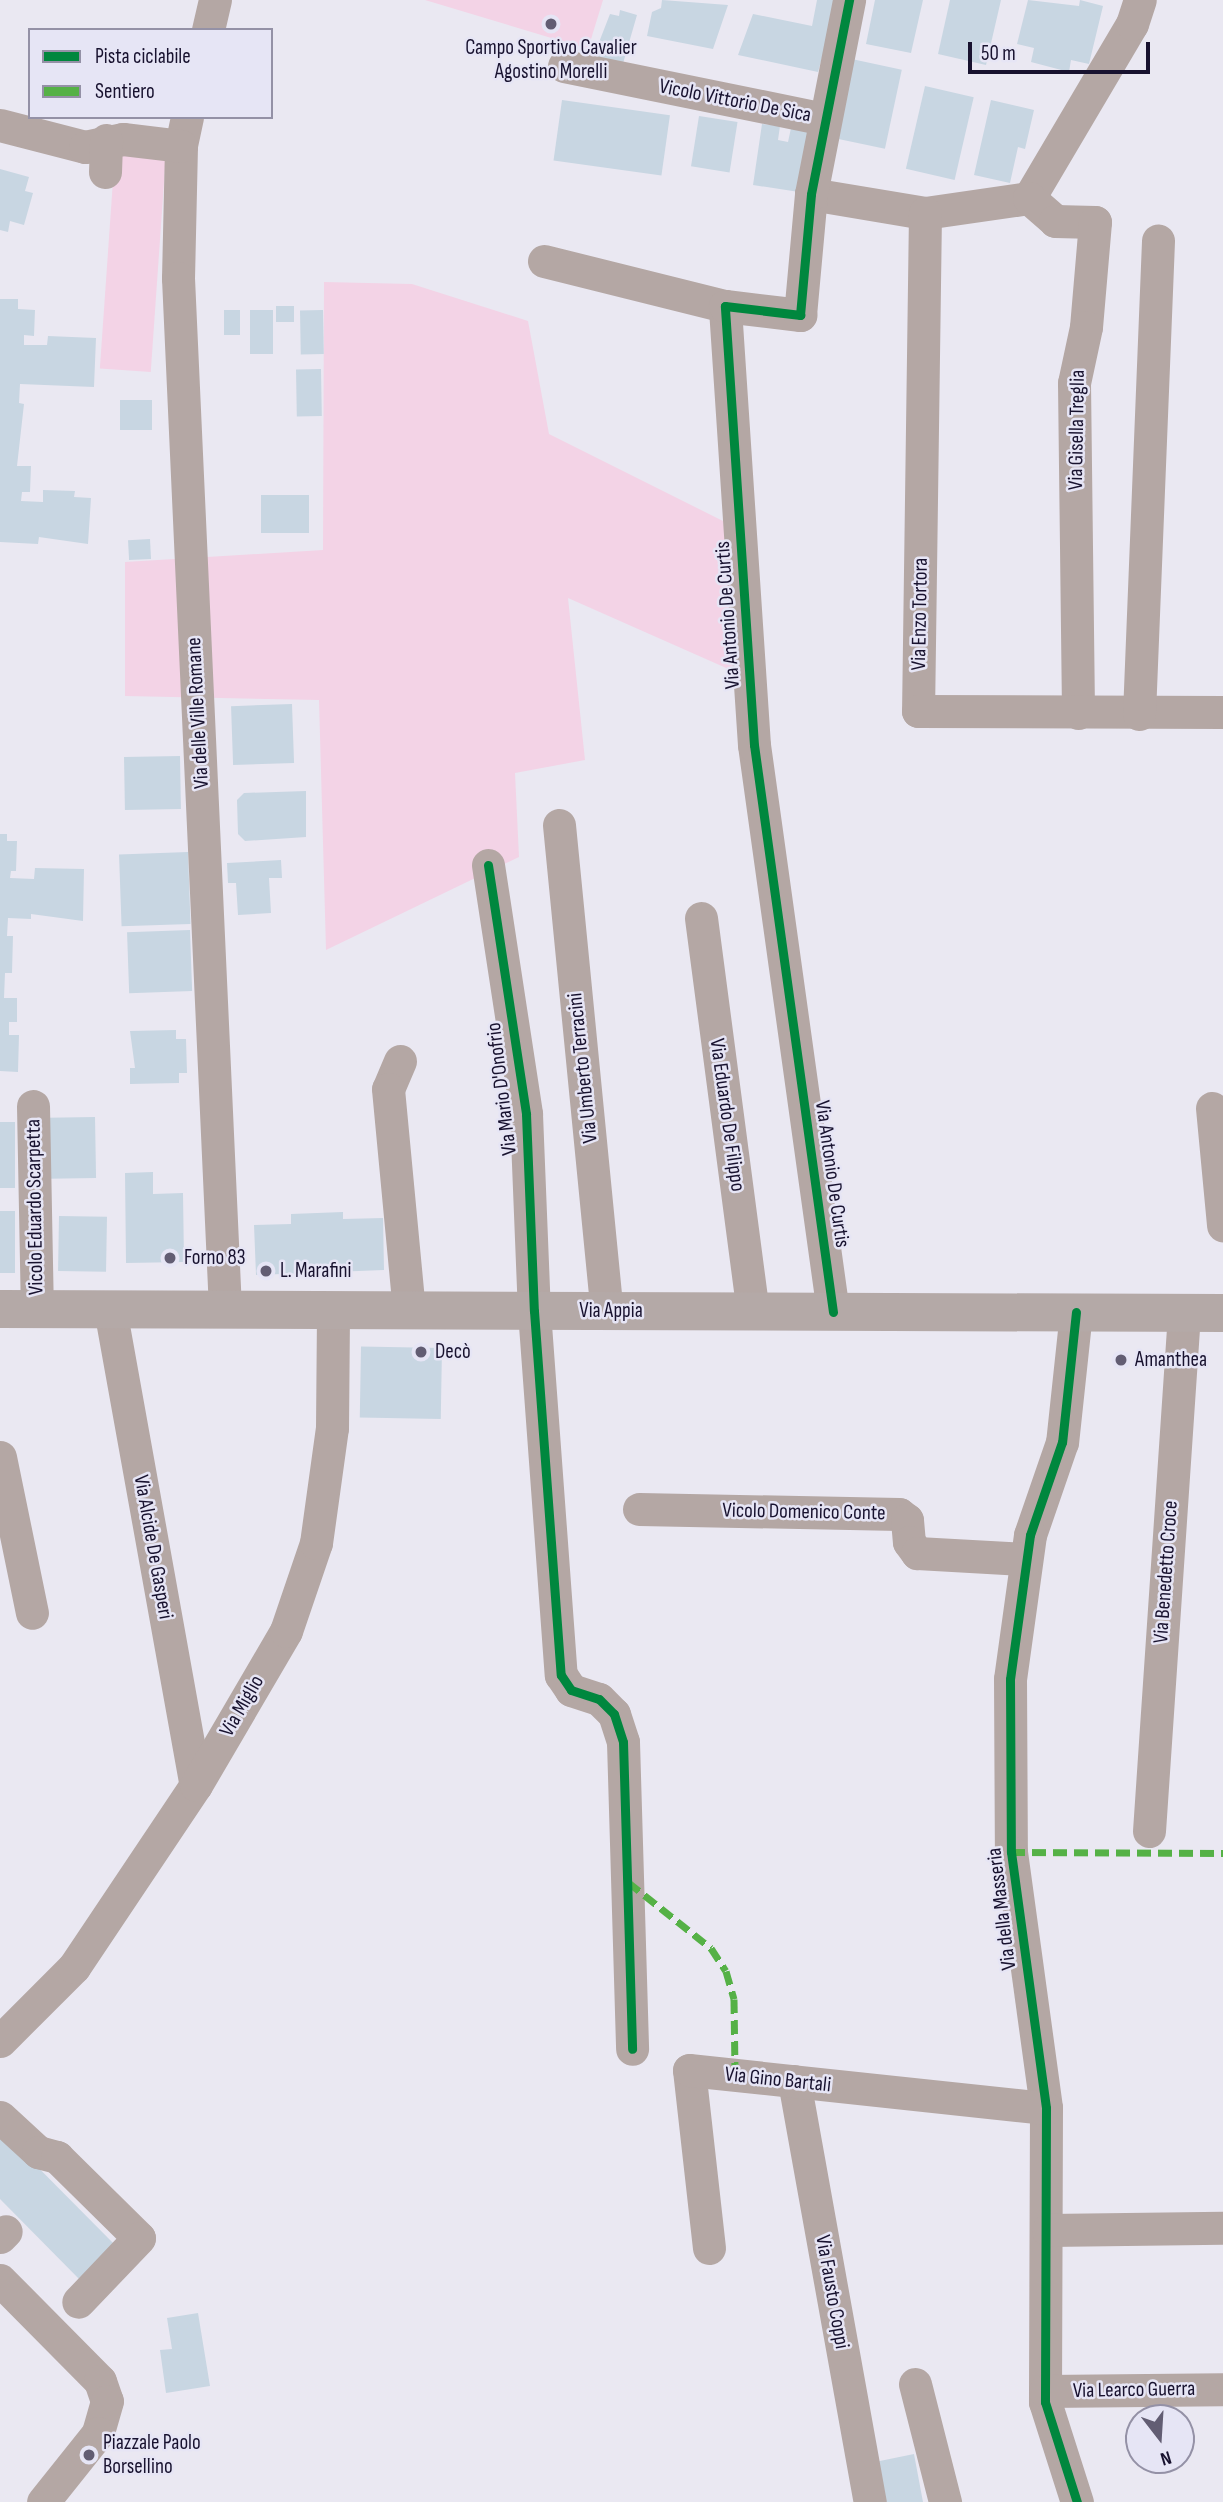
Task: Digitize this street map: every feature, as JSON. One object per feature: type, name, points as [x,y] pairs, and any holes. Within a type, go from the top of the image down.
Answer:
[{"type":"main road","name":"Via Appia","points":[[18,1309],[1223,1313]]},
{"type":"street","points":[[208,28],[215,0]]},
{"type":"street","points":[[544,261],[725,306],[800,315],[811,194],[849,0]]},
{"type":"street","points":[[811,194],[925,213],[1029,198],[1132,24],[1140,0]]},
{"type":"street","name":"Vicolo Vittorio De Sica","points":[[564,66],[824,118]]},
{"type":"street","points":[[0,125],[62,144],[85,147],[106,156],[184,132]]},
{"type":"street","name":"Via delle Ville Romane","points":[[184,132],[179,292],[225,1310]]},
{"type":"street","name":"Via Gisella Treglia","points":[[1029,198],[1055,220],[1095,222],[1086,327],[1074,383],[1078,713]]},
{"type":"street","name":"Via Enzo Tortora","points":[[925,213],[919,711],[1223,712]]},
{"type":"street","points":[[1139,713],[1158,240]]},
{"type":"street","name":"Via Antonio De Curtis","points":[[725,306],[754,745],[833,1312]]},
{"type":"street","name":"Via Umberto Terracini","points":[[559,825],[607,1311]]},
{"type":"street","name":"Via Mario D'Onofrio","points":[[488,865],[526,1114],[534,1311],[561,1675],[571,1690],[599,1699],[614,1714],[623,1742],[632,2049]]},
{"type":"street","name":"Via Eduardo De Filippo","points":[[701,918],[753,1311]]},
{"type":"street","points":[[400,1061],[388,1089],[409,1310]]},
{"type":"street","name":"Vicolo Eduardo Scarpetta","points":[[18,1309],[33,1106]]},
{"type":"street","points":[[1212,1108],[1223,1225]]},
{"type":"street","name":"Via Alcide De Gasperi","points":[[110,1309],[196,1785]]},
{"type":"street","name":"Via Miglio","points":[[0,2040],[74,1967],[196,1785],[286,1631],[316,1543],[332,1428],[333,1310]]},
{"type":"street","name":"Via della Masseria","points":[[1076,1312],[1062,1442],[1030,1535],[1010,1679],[1011,1852],[1046,2108],[1048,2230],[1045,2391],[1077,2502]]},
{"type":"street","name":"Via Benedetto Croce","points":[[1149,1831],[1184,1313]]},
{"type":"street","points":[[0,1457],[32,1613]]},
{"type":"street","name":"Vicolo Domenico Conte","points":[[639,1508],[899,1514],[907,1520],[909,1542],[917,1553],[1026,1559]]},
{"type":"street","name":"Via Gino Bartali","points":[[709,2248],[689,2070],[1046,2108]]},
{"type":"street","name":"Via Fausto Coppi","points":[[794,2081],[870,2502]]},
{"type":"street","points":[[0,2117],[38,2152],[57,2157],[139,2238],[78,2302]]},
{"type":"street","points":[[1048,2230],[1223,2228]]},
{"type":"street","points":[[0,2280],[100,2381],[107,2401],[98,2433],[43,2502]]},
{"type":"street","points":[[915,2384],[945,2502]]},
{"type":"street","name":"Via Learco Guerra","points":[[1045,2391],[1223,2389]]},
{"type":"shaded area","name":"Campo Sportivo Cavalier Agostino Morelli","points":[[425,0],[603,0],[588,49]]},
{"type":"shaded area","points":[[115,152],[166,156],[151,372],[100,368]]},
{"type":"shaded area","points":[[324,282],[412,284],[528,321],[549,434],[731,525],[742,675],[568,598],[585,760],[515,773],[519,857],[326,950],[319,700],[125,696],[125,562],[323,550]]},
{"type":"building","points":[[662,0],[728,5],[713,49],[647,36],[652,12],[661,8]]},
{"type":"building","points":[[817,0],[838,0],[818,72],[738,55],[753,14],[812,26]]},
{"type":"building","points":[[875,0],[923,0],[911,53],[866,44]]},
{"type":"building","points":[[950,0],[1001,0],[986,65],[938,54]]},
{"type":"building","points":[[1028,0],[1079,6],[1080,0],[1103,6],[1089,64],[1071,60],[1069,72],[1031,62],[1034,48],[1017,44]]},
{"type":"building","points":[[620,10],[637,15],[622,67],[597,61],[600,51],[596,50],[610,14],[619,16]]},
{"type":"building","points":[[847,58],[902,70],[885,149],[830,137]]},
{"type":"building","points":[[925,86],[974,97],[955,180],[906,169]]},
{"type":"building","points":[[562,100],[670,115],[661,176],[554,160]]},
{"type":"building","points":[[991,100],[1034,110],[1025,149],[1018,147],[1010,183],[974,175]]},
{"type":"building","points":[[699,116],[738,122],[730,172],[691,166]]},
{"type":"building","points":[[762,124],[780,126],[778,140],[788,142],[791,128],[809,131],[799,192],[753,185]]},
{"type":"building","points":[[0,169],[29,177],[25,191],[33,193],[24,225],[10,221],[8,232],[0,230]]},
{"type":"building","points":[[0,299],[18,299],[18,309],[35,310],[34,336],[24,335],[24,345],[47,345],[48,336],[96,338],[94,387],[20,384],[19,403],[24,404],[17,466],[31,466],[30,492],[22,492],[21,501],[43,502],[43,490],[75,491],[74,497],[91,498],[88,544],[39,537],[38,544],[0,542]]},
{"type":"building","points":[[276,306],[294,306],[294,322],[276,322]]},
{"type":"building","points":[[224,310],[240,310],[240,335],[224,335]]},
{"type":"building","points":[[250,310],[273,310],[273,354],[250,354]]},
{"type":"building","points":[[300,310],[323,310],[324,354],[301,354]]},
{"type":"building","points":[[296,369],[321,369],[322,416],[297,416]]},
{"type":"building","points":[[120,400],[152,400],[152,430],[120,430]]},
{"type":"building","points":[[261,495],[309,495],[309,533],[261,533]]},
{"type":"building","points":[[150,539],[151,559],[129,560],[128,540]]},
{"type":"building","points":[[292,704],[294,763],[233,765],[231,706]]},
{"type":"building","points":[[180,756],[181,809],[125,810],[124,757]]},
{"type":"building","points":[[306,791],[306,837],[245,841],[238,834],[237,800],[244,793]]},
{"type":"building","points":[[0,834],[7,834],[7,841],[17,841],[16,871],[11,871],[10,878],[34,879],[35,868],[84,869],[83,921],[31,914],[31,919],[8,918],[7,936],[13,936],[12,973],[5,973],[4,998],[17,998],[17,1022],[9,1022],[9,1035],[19,1035],[18,1072],[0,1071]]},
{"type":"building","points":[[188,852],[191,924],[122,926],[119,854]]},
{"type":"building","points":[[281,860],[282,878],[269,878],[271,913],[238,915],[236,883],[228,883],[227,863]]},
{"type":"building","points":[[190,930],[192,991],[129,993],[127,932]]},
{"type":"building","points":[[176,1030],[176,1039],[186,1039],[187,1073],[179,1073],[179,1083],[130,1084],[130,1068],[135,1068],[130,1031]]},
{"type":"building","points":[[95,1117],[96,1178],[48,1179],[47,1118]]},
{"type":"building","points":[[0,1122],[15,1122],[15,1188],[0,1188]]},
{"type":"building","points":[[153,1172],[153,1194],[183,1193],[184,1262],[126,1263],[125,1173]]},
{"type":"building","points":[[0,1211],[15,1211],[15,1273],[0,1273]]},
{"type":"building","points":[[343,1212],[343,1219],[383,1218],[384,1270],[256,1275],[254,1225],[291,1224],[291,1214]]},
{"type":"building","points":[[59,1216],[107,1217],[106,1272],[58,1271]]},
{"type":"building","points":[[361,1347],[442,1348],[441,1419],[360,1418]]},
{"type":"building","points":[[0,2129],[118,2248],[83,2283],[0,2199]]},
{"type":"building","points":[[198,2313],[210,2386],[166,2393],[160,2350],[172,2349],[167,2318]]},
{"type":"building","points":[[914,2454],[923,2502],[878,2502],[870,2463]]},
{"type":"marked path","points":[[1011,1852],[1223,1853]]},
{"type":"marked path","points":[[628,1882],[711,1948],[726,1971],[734,1999],[735,2075]]},
{"type":"cycle path","points":[[833,1312],[754,745],[725,306],[800,315],[811,194],[849,0]]},
{"type":"cycle path","points":[[488,865],[526,1114],[534,1311],[561,1675],[571,1690],[599,1699],[614,1714],[623,1742],[632,2049]]},
{"type":"cycle path","points":[[1076,1312],[1062,1442],[1030,1535],[1010,1679],[1011,1852],[1046,2108],[1045,2402],[1077,2502]]},
{"type":"place","name":"Campo Sportivo Cavalier Agostino Morelli","points":[[551,24]]},
{"type":"place","name":"Forno 83","points":[[170,1258]]},
{"type":"place","name":"L. Marafini","points":[[266,1271]]},
{"type":"place","name":"Decò","points":[[421,1352]]},
{"type":"place","name":"Amanthea","points":[[1121,1360]]},
{"type":"place","name":"Piazzale Paolo Borsellino","points":[[89,2455]]}]
